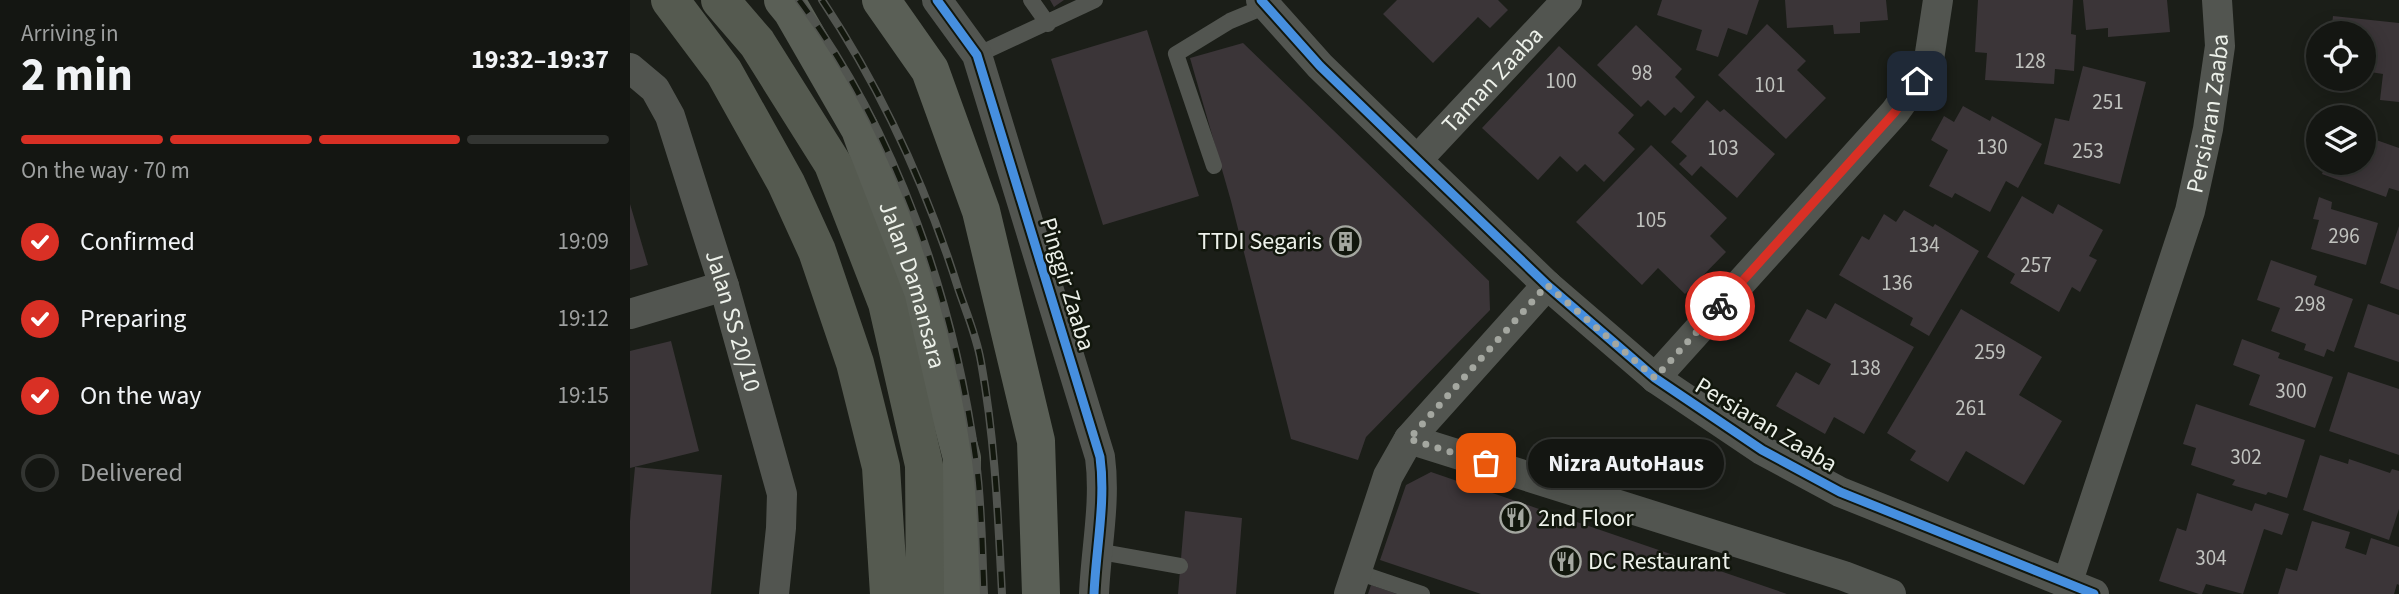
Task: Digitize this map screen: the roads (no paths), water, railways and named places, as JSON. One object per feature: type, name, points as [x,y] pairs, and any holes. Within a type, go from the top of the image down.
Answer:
[{"type":"highway","points":[[670,0],[724,72],[786,183],[817,251],[855,363],[881,467],[889,594]]},
{"type":"highway","points":[[720,0],[757,43],[833,164],[887,303],[925,465],[926,594]]},
{"type":"main road","name":"Jalan Damansara","points":[[783,0],[860,129],[916,284],[962,458],[961,594]]},
{"type":"main road","points":[[881,0],[930,70],[981,211],[1036,441],[1041,594]]},
{"type":"street","name":"Pinggir Zaaba","points":[[937,0],[977,55],[1100,457],[1104,487],[1094,594]]},
{"type":"street","name":"Taman Zaaba","points":[[1417,160],[1567,0]]},
{"type":"street","points":[[1655,378],[1895,112],[1928,66],[1938,0]]},
{"type":"street","name":"Persiaran Zaaba","points":[[1264,3],[1320,66],[1547,285],[1655,378],[1762,450],[1840,492],[2081,589],[2190,211],[2208,129],[2220,46],[2217,0]]},
{"type":"street","points":[[930,70],[977,55]]},
{"type":"street","name":"Jalan SS 20/10","points":[[630,68],[654,89],[670,116],[724,286],[782,494],[774,594]]},
{"type":"street","points":[[1353,583],[1388,475],[1409,439],[1547,285]]},
{"type":"street","points":[[630,314],[724,286]]},
{"type":"street","points":[[1409,439],[1840,585],[1891,594]]},
{"type":"lane","points":[[1031,0],[1048,24]]},
{"type":"lane","points":[[977,55],[1095,0]]},
{"type":"lane","points":[[1214,166],[1176,54],[1264,3]]},
{"type":"lane","points":[[1096,551],[1180,566]]},
{"type":"lane","points":[[1353,583],[1422,594]]},
{"type":"railway","points":[[799,0],[834,51],[865,105],[916,220],[936,279],[953,339],[976,461],[984,594]]},
{"type":"railway","points":[[822,0],[864,69],[901,141],[933,215],[974,335],[986,391],[993,449],[1002,594]]},
{"type":"place","name":"TTDI Segaris","points":[[1345,241]]},
{"type":"place","name":"Nizra AutoHaus","points":[[1486,463]]},
{"type":"place","name":"2nd Floor","points":[[1515,518]]},
{"type":"place","name":"DC Restaurant","points":[[1565,561]]}]
